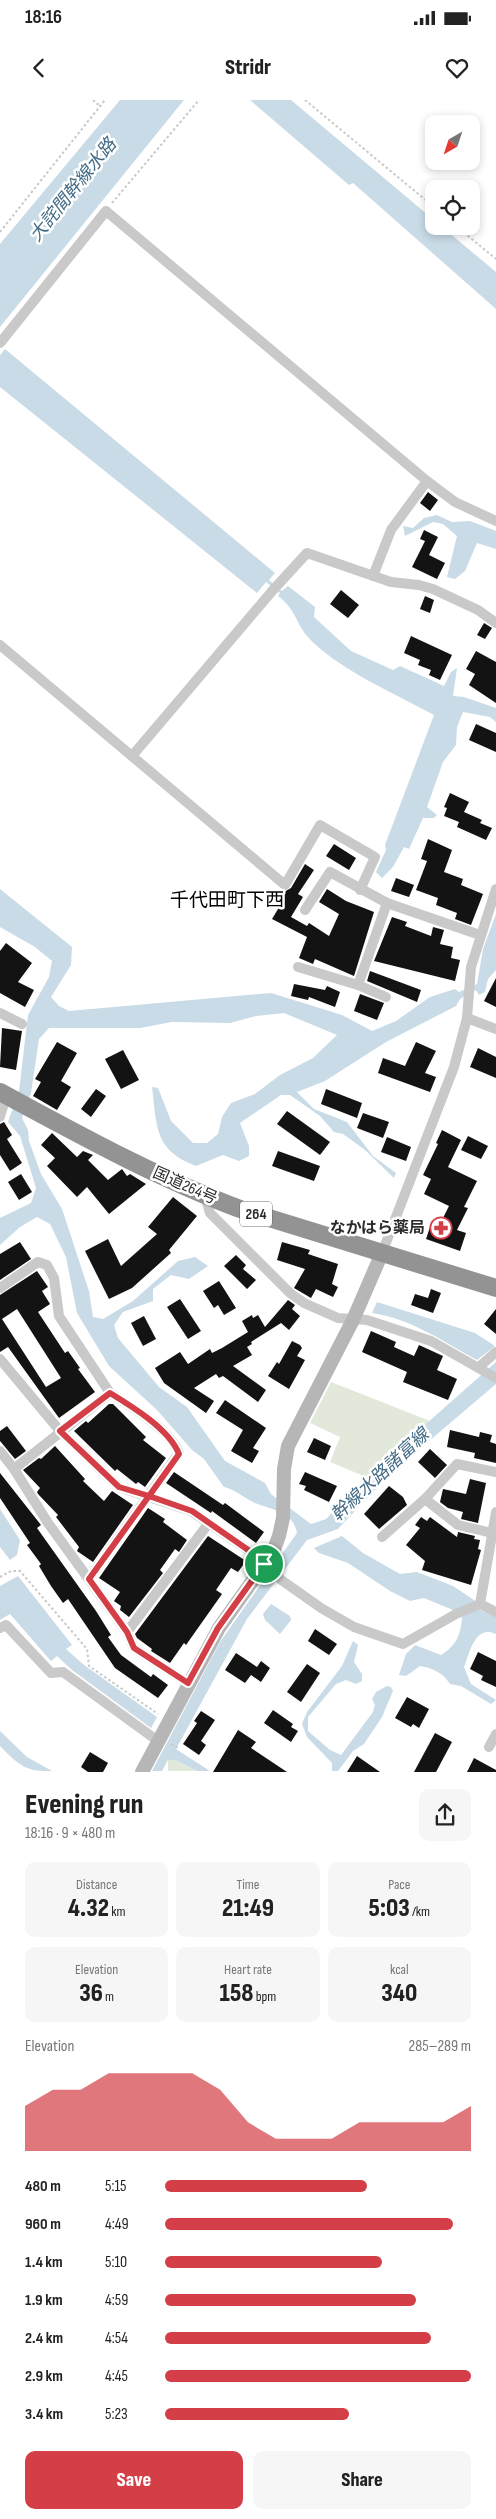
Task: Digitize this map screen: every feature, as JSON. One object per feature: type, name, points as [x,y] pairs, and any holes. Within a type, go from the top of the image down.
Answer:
[{"type":"highway","name":"国道264号","points":[[6,1095],[205,1196],[496,1288]]},
{"type":"street","points":[[0,343],[106,211],[427,481],[455,502],[496,521]]},
{"type":"street","points":[[373,576],[391,530],[427,481]]},
{"type":"street","points":[[132,756],[306,553],[392,582],[419,585],[433,589],[478,610],[496,622]]},
{"type":"street","points":[[0,645],[285,885],[320,825],[375,858],[360,890]]},
{"type":"street","points":[[305,910],[330,872],[387,903],[480,935]]},
{"type":"street","points":[[142,1772],[218,1628],[264,1564],[280,1536],[283,1518],[284,1469],[288,1446],[353,1320],[382,1253],[454,1067],[467,1018],[471,966],[496,889]]},
{"type":"street","points":[[358,985],[387,903]]},
{"type":"street","points":[[298,967],[358,985],[386,997]]},
{"type":"street","points":[[0,1013],[22,1024]]},
{"type":"street","points":[[467,1018],[496,1029]]},
{"type":"street","points":[[0,1117],[6,1095]]},
{"type":"street","points":[[205,1196],[210,1213],[290,1293],[304,1303],[338,1318],[367,1320],[417,1335],[479,1367],[496,1378]]},
{"type":"street","points":[[0,1288],[38,1262],[47,1265],[54,1278],[58,1316],[110,1393],[148,1419],[175,1443],[179,1454],[89,1579]]},
{"type":"street","points":[[479,1367],[496,1352]]},
{"type":"street","points":[[0,1359],[60,1431],[119,1487],[192,1511],[208,1524],[254,1554],[280,1579],[354,1627],[403,1644],[456,1614],[480,1604],[496,1612]]},
{"type":"street","points":[[14,1469],[110,1393]]},
{"type":"street","points":[[0,1451],[14,1469],[48,1523],[127,1632],[134,1648],[188,1683]]},
{"type":"street","points":[[382,1537],[426,1499],[457,1464],[496,1472]]},
{"type":"street","points":[[426,1499],[458,1525],[492,1533]]},
{"type":"street","points":[[480,1604],[496,1512]]},
{"type":"street","points":[[127,1632],[208,1524]]},
{"type":"street","points":[[0,1628],[6,1625],[51,1673],[63,1672],[158,1741]]},
{"type":"street","points":[[489,1747],[496,1734]]},
{"type":"path","points":[[93,100],[100,106]]},
{"type":"path","points":[[0,232],[105,100]]},
{"type":"path","points":[[106,211],[198,100]]},
{"type":"path","points":[[304,100],[425,201]]},
{"type":"path","points":[[467,235],[496,259]]},
{"type":"path","points":[[0,1577],[11,1571],[20,1571],[87,1648],[89,1666],[168,1721]]},
{"type":"shaded area","points":[[331,1382],[430,1421],[366,1477],[330,1462],[340,1437],[310,1423]]},
{"type":"shaded area","points":[[168,1760],[175,1760],[197,1771],[168,1771]]},
{"type":"water","name":"大詫間幹線水路","points":[[120,100],[184,100],[0,327],[0,244]]},
{"type":"water","points":[[250,100],[291,100],[425,212],[425,235],[452,235],[496,272],[496,309],[353,183],[349,185]]},
{"type":"water","points":[[5,349],[275,573],[269,580],[282,591],[288,586],[315,607],[314,617],[351,651],[393,670],[400,666],[444,686],[451,672],[457,668],[453,696],[464,697],[496,708],[496,722],[490,717],[463,712],[457,727],[456,745],[443,762],[427,807],[437,815],[434,818],[423,818],[409,849],[404,847],[393,867],[382,878],[376,872],[386,850],[385,845],[434,715],[367,680],[333,659],[307,636],[292,611],[278,596],[280,593],[266,582],[257,593],[0,387],[0,355]]},
{"type":"water","points":[[437,515],[452,522],[470,521],[496,531],[496,549],[477,543],[465,571],[455,579],[447,577],[457,536],[443,524],[433,522],[405,536],[403,526],[413,528],[424,518]]},
{"type":"water","name":"幹線水路諸富線","points":[[0,889],[72,947],[71,965],[51,997],[59,1006],[69,1011],[271,993],[342,1015],[372,1031],[396,1021],[430,997],[455,989],[459,992],[477,984],[483,949],[496,914],[496,970],[488,979],[485,992],[479,995],[476,990],[460,999],[456,1006],[386,1042],[325,1081],[297,1092],[314,1109],[347,1122],[373,1156],[396,1173],[394,1178],[365,1150],[343,1134],[334,1132],[320,1116],[290,1095],[281,1095],[240,1123],[249,1146],[249,1156],[239,1161],[223,1155],[196,1166],[182,1160],[165,1145],[157,1125],[152,1087],[158,1088],[171,1121],[193,1143],[207,1143],[218,1134],[222,1117],[231,1103],[255,1094],[280,1075],[313,1058],[337,1035],[284,1013],[256,1016],[230,1023],[172,1022],[140,1028],[49,1028],[39,1039],[31,1093],[22,1118],[28,1130],[29,1141],[41,1174],[62,1209],[89,1291],[93,1317],[103,1319],[133,1301],[178,1261],[195,1257],[208,1266],[189,1279],[171,1275],[153,1289],[153,1301],[123,1312],[114,1325],[118,1338],[159,1387],[187,1407],[225,1461],[265,1483],[271,1494],[311,1524],[326,1519],[366,1477],[496,1362],[496,1384],[388,1476],[338,1529],[307,1540],[247,1619],[176,1749],[210,1771],[197,1771],[175,1760],[168,1760],[162,1771],[152,1771],[220,1642],[297,1533],[291,1520],[281,1512],[255,1503],[224,1487],[204,1459],[192,1450],[157,1410],[109,1366],[77,1313],[66,1257],[50,1224],[37,1217],[20,1227],[0,1245],[0,1218],[31,1203],[36,1188],[20,1136],[8,1122],[19,1091],[28,1015],[49,977],[52,961],[35,947],[0,927]]},
{"type":"water","points":[[377,1302],[475,1333],[495,1346],[477,1360],[413,1325],[372,1313]]},
{"type":"water","points":[[0,1509],[20,1540],[17,1555],[10,1560],[0,1547]]},
{"type":"water","points":[[342,1536],[363,1553],[400,1574],[417,1572],[453,1586],[474,1600],[480,1610],[496,1617],[496,1634],[489,1632],[478,1636],[471,1647],[464,1667],[471,1684],[496,1700],[491,1704],[461,1686],[450,1684],[441,1674],[425,1667],[420,1666],[406,1676],[399,1675],[406,1654],[415,1645],[441,1655],[450,1648],[459,1635],[462,1617],[453,1610],[424,1598],[410,1601],[390,1591],[348,1563],[319,1553],[314,1548]]},
{"type":"water","points":[[18,1576],[72,1645],[66,1649],[84,1665],[157,1717],[151,1728],[72,1670],[57,1656],[51,1661],[10,1614],[0,1620],[0,1586]]},
{"type":"water","points":[[271,1604],[290,1616],[291,1620],[280,1634],[265,1620],[263,1614]]},
{"type":"water","points":[[353,1641],[358,1645],[354,1662],[362,1674],[362,1681],[356,1684],[346,1680],[336,1684],[308,1717],[308,1731],[330,1750],[341,1755],[373,1712],[375,1705],[372,1699],[376,1692],[387,1686],[391,1687],[393,1691],[382,1717],[364,1744],[353,1751],[338,1771],[332,1771],[332,1763],[307,1737],[302,1724],[307,1712],[342,1666]]},
{"type":"water","points":[[0,1731],[27,1757],[52,1771],[29,1769],[18,1763],[0,1746]]},
{"type":"building","points":[[428,492],[438,500],[430,511],[420,503]]},
{"type":"building","points":[[424,530],[438,537],[429,555],[445,563],[437,579],[412,567],[425,541],[420,539]]},
{"type":"building","points":[[341,590],[359,605],[348,618],[330,604]]},
{"type":"building","points":[[425,596],[434,600],[430,613],[420,609]]},
{"type":"building","points":[[484,623],[492,628],[485,639],[477,635]]},
{"type":"building","points":[[411,636],[452,655],[440,680],[429,675],[431,670],[418,665],[420,660],[404,653]]},
{"type":"building","points":[[476,651],[496,662],[496,703],[469,685],[475,674],[466,669]]},
{"type":"building","points":[[476,724],[496,733],[496,752],[469,740]]},
{"type":"building","points":[[450,793],[469,802],[464,812],[482,820],[480,823],[492,828],[486,840],[457,827],[459,822],[444,816],[447,808],[444,807]]},
{"type":"building","points":[[428,839],[452,850],[444,872],[463,879],[461,885],[483,894],[471,925],[455,919],[457,913],[436,905],[438,898],[416,890],[427,861],[421,859]]},
{"type":"building","points":[[334,844],[356,858],[349,870],[326,856]]},
{"type":"building","points":[[305,864],[314,870],[298,894],[303,897],[291,917],[307,926],[309,923],[329,936],[339,914],[319,902],[327,889],[346,901],[374,912],[354,976],[315,959],[313,964],[299,958],[307,937],[272,919],[284,899],[281,897],[284,892],[291,888]]},
{"type":"building","points":[[396,878],[414,885],[409,897],[391,891]]},
{"type":"building","points":[[392,917],[407,922],[405,926],[431,936],[433,927],[444,930],[440,944],[453,947],[451,958],[460,960],[455,981],[374,961]]},
{"type":"building","points":[[6,943],[32,963],[18,982],[34,990],[25,1007],[0,993],[0,951]]},
{"type":"building","points":[[370,971],[421,990],[417,1002],[367,981]]},
{"type":"building","points":[[496,978],[496,1007],[484,1001]]},
{"type":"building","points":[[294,984],[325,990],[327,986],[340,992],[335,1007],[309,997],[308,1000],[291,996]]},
{"type":"building","points":[[360,994],[384,1003],[377,1020],[354,1011]]},
{"type":"building","points":[[2,1028],[22,1031],[16,1070],[0,1067]]},
{"type":"building","points":[[57,1042],[77,1053],[61,1081],[71,1087],[57,1110],[33,1096],[41,1082],[35,1079]]},
{"type":"building","points":[[416,1042],[436,1051],[425,1073],[436,1077],[430,1092],[378,1073],[383,1058],[405,1066]]},
{"type":"building","points":[[478,1048],[496,1057],[496,1078],[470,1067]]},
{"type":"building","points":[[123,1050],[139,1080],[121,1089],[105,1059]]},
{"type":"building","points":[[96,1089],[106,1096],[91,1117],[81,1109]]},
{"type":"building","points":[[326,1089],[362,1103],[357,1118],[321,1104]]},
{"type":"building","points":[[287,1111],[330,1142],[320,1155],[277,1124]]},
{"type":"building","points":[[363,1113],[389,1122],[383,1138],[357,1128]]},
{"type":"building","points":[[4,1122],[12,1135],[7,1139],[22,1163],[10,1171],[0,1155],[0,1124]]},
{"type":"building","points":[[442,1130],[461,1140],[448,1167],[477,1181],[464,1207],[468,1208],[457,1230],[466,1233],[460,1251],[426,1239],[432,1221],[440,1224],[449,1206],[424,1194],[431,1179],[423,1175],[438,1144],[436,1143]]},
{"type":"building","points":[[52,1133],[77,1157],[83,1151],[93,1155],[88,1160],[108,1180],[122,1169],[127,1176],[130,1174],[146,1184],[109,1214],[87,1187],[77,1197],[47,1166],[55,1158],[41,1145]]},
{"type":"building","points":[[468,1136],[488,1146],[481,1159],[461,1150]]},
{"type":"building","points":[[387,1137],[411,1147],[406,1161],[381,1152]]},
{"type":"building","points":[[278,1151],[320,1166],[314,1181],[272,1166]]},
{"type":"building","points":[[21,1174],[32,1192],[19,1200],[8,1182]]},
{"type":"building","points":[[173,1197],[197,1216],[169,1250],[171,1253],[132,1288],[109,1299],[85,1251],[108,1239],[121,1266],[157,1234],[148,1227]]},
{"type":"building","points":[[20,1242],[31,1259],[0,1280],[0,1254]]},
{"type":"building","points":[[282,1242],[310,1250],[308,1254],[338,1264],[332,1284],[338,1287],[333,1297],[316,1289],[311,1298],[294,1288],[305,1269],[277,1260]]},
{"type":"building","points":[[236,1255],[246,1265],[243,1269],[256,1280],[247,1289],[224,1266]]},
{"type":"building","points":[[37,1271],[48,1287],[42,1291],[50,1304],[38,1312],[65,1353],[68,1351],[80,1368],[78,1369],[95,1392],[59,1418],[8,1347],[0,1352],[0,1295]],"holes":[[[17,1309],[61,1378],[46,1387],[2,1319]]]},
{"type":"building","points":[[219,1281],[236,1308],[224,1315],[218,1305],[214,1308],[203,1291]]},
{"type":"building","points":[[431,1289],[441,1293],[433,1313],[411,1305],[415,1294],[428,1298]]},
{"type":"building","points":[[180,1299],[201,1331],[188,1339],[167,1307]]},
{"type":"building","points":[[288,1300],[295,1305],[292,1309],[300,1316],[289,1330],[281,1323],[251,1342],[252,1344],[247,1347],[252,1355],[233,1366],[266,1390],[258,1402],[223,1376],[219,1378],[216,1374],[194,1388],[214,1401],[206,1413],[164,1383],[155,1368],[180,1352],[188,1364],[210,1349],[212,1353],[222,1348],[248,1332],[242,1321],[252,1315],[253,1318],[258,1315],[265,1327]]},
{"type":"building","points":[[496,1309],[496,1334],[484,1324]]},
{"type":"building","points":[[144,1316],[156,1339],[143,1346],[131,1323]]},
{"type":"building","points":[[371,1331],[396,1342],[394,1347],[414,1356],[419,1345],[443,1356],[437,1370],[457,1379],[448,1400],[403,1382],[407,1372],[362,1352]]},
{"type":"building","points":[[292,1341],[302,1348],[297,1356],[305,1360],[289,1389],[268,1376],[277,1362],[279,1364]]},
{"type":"building","points":[[225,1400],[266,1428],[253,1448],[259,1451],[252,1463],[231,1451],[243,1430],[216,1413]]},
{"type":"building","points":[[109,1404],[113,1404],[146,1437],[143,1440],[166,1458],[145,1487],[138,1482],[136,1484],[117,1469],[115,1471],[74,1431],[86,1421],[88,1423]]},
{"type":"building","points":[[7,1426],[26,1451],[15,1459],[0,1441],[0,1431]]},
{"type":"building","points":[[450,1430],[479,1437],[480,1432],[492,1435],[490,1442],[496,1444],[496,1463],[474,1458],[475,1453],[447,1447]]},
{"type":"building","points":[[314,1438],[331,1446],[325,1460],[307,1452]]},
{"type":"building","points":[[55,1446],[85,1479],[83,1481],[104,1501],[112,1491],[133,1505],[93,1562],[77,1551],[79,1547],[56,1517],[58,1515],[38,1494],[37,1492],[40,1488],[23,1470],[39,1458],[41,1459]]},
{"type":"building","points":[[430,1449],[447,1465],[435,1478],[418,1462]]},
{"type":"building","points":[[174,1472],[223,1505],[225,1503],[264,1532],[256,1543],[212,1511],[211,1513],[166,1483]]},
{"type":"building","points":[[305,1472],[337,1486],[329,1502],[304,1490],[306,1486],[299,1484]]},
{"type":"building","points":[[0,1473],[41,1525],[37,1528],[96,1611],[111,1635],[108,1637],[121,1655],[151,1677],[153,1674],[168,1685],[158,1698],[115,1668],[68,1599],[63,1603],[51,1586],[39,1566],[41,1564],[27,1545],[30,1543],[0,1498]]},
{"type":"building","points":[[470,1479],[486,1483],[478,1523],[461,1519],[463,1512],[448,1508],[440,1502],[443,1489],[466,1494]]},
{"type":"building","points":[[389,1486],[403,1497],[407,1505],[379,1529],[364,1514]]},
{"type":"building","points":[[148,1508],[165,1519],[163,1522],[187,1540],[179,1552],[175,1549],[160,1570],[163,1573],[129,1617],[120,1610],[121,1606],[114,1601],[120,1592],[99,1578]]},
{"type":"building","points":[[421,1517],[427,1521],[430,1517],[457,1537],[458,1532],[475,1536],[474,1539],[480,1540],[478,1549],[481,1550],[471,1585],[422,1570],[425,1561],[406,1545],[420,1528],[415,1525]]},
{"type":"building","points":[[208,1536],[246,1561],[238,1572],[231,1568],[216,1590],[222,1594],[186,1645],[184,1643],[170,1663],[151,1651],[152,1649],[137,1638],[135,1634]]},
{"type":"building","points":[[315,1629],[337,1644],[329,1655],[308,1641]]},
{"type":"building","points":[[478,1652],[496,1661],[496,1687],[481,1680],[483,1676],[470,1669]]},
{"type":"building","points":[[236,1653],[257,1667],[261,1661],[270,1668],[261,1682],[251,1675],[245,1683],[225,1670]]},
{"type":"building","points":[[307,1664],[320,1673],[301,1702],[287,1692]]},
{"type":"building","points":[[407,1697],[429,1709],[419,1728],[413,1724],[411,1727],[395,1718]]},
{"type":"building","points":[[273,1710],[293,1724],[291,1727],[298,1731],[291,1742],[264,1723]]},
{"type":"building","points":[[201,1711],[215,1720],[201,1741],[206,1745],[199,1755],[183,1744],[197,1723],[194,1721]]},
{"type":"building","points":[[238,1730],[256,1742],[251,1748],[287,1772],[213,1772]]},
{"type":"building","points":[[435,1733],[452,1742],[436,1772],[414,1772]]},
{"type":"building","points":[[90,1752],[108,1763],[103,1772],[88,1772],[81,1767]]},
{"type":"building","points":[[357,1756],[380,1772],[347,1772]]},
{"type":"building","points":[[474,1758],[496,1770],[496,1772],[467,1772]]},
{"type":"place","name":"なかはら薬局","points":[[441,1228]]},
{"type":"district","name":"千代田町下西","points":[[227,900]]},
{"type":"route","points":[[264,1564],[218,1628],[188,1683],[134,1648],[127,1632],[89,1579],[149,1496],[119,1487],[60,1431],[110,1393],[129,1405],[175,1443],[179,1454],[149,1496],[192,1511],[208,1524],[254,1554],[264,1564]]}]
